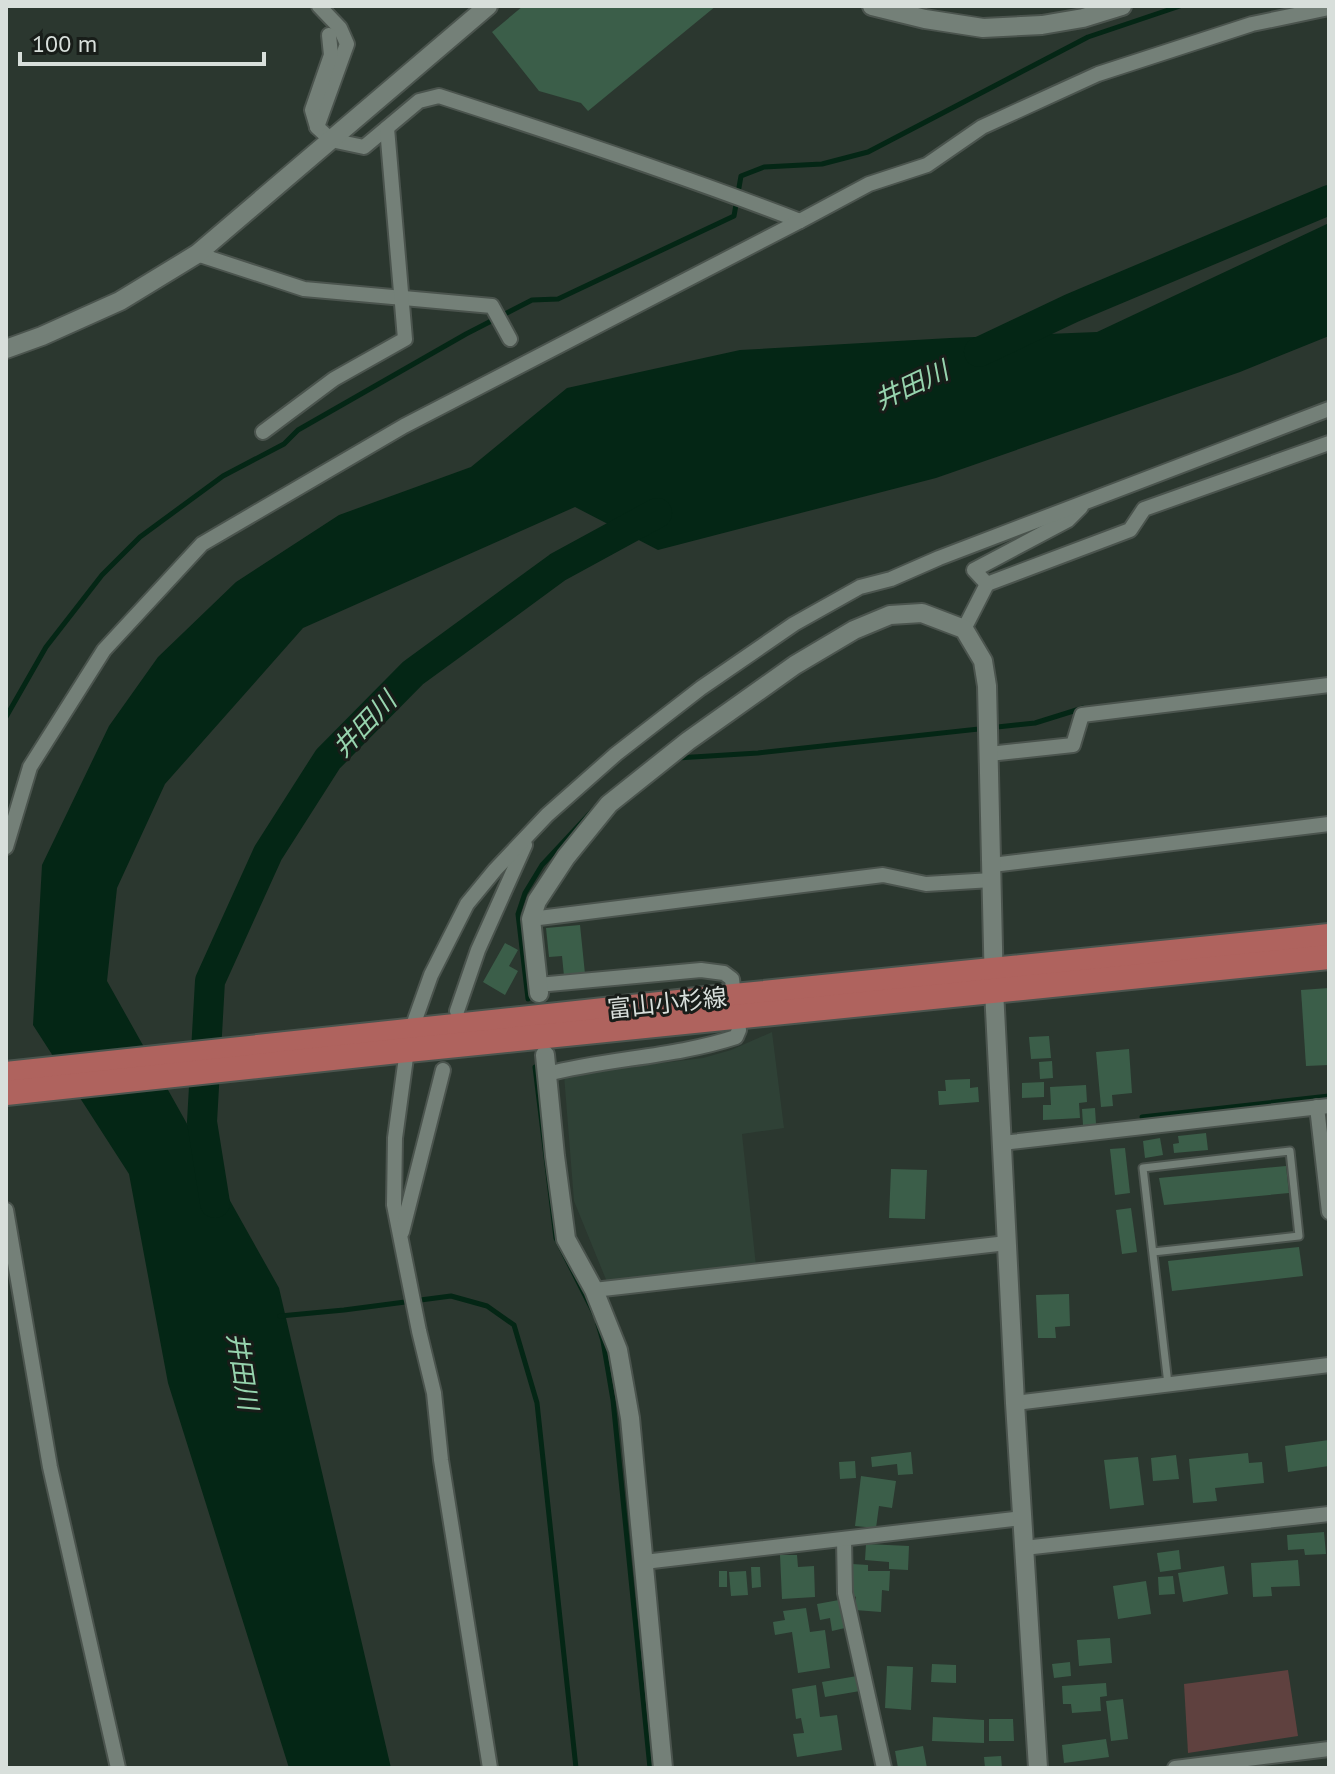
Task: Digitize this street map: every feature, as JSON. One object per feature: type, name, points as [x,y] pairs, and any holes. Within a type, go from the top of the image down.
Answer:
[{"type":"main road","name":"富山小杉線","points":[[6,1074],[404,1041],[994,980],[1329,936]]},
{"type":"main road","name":"富山小杉線","points":[[994,980],[1329,957]]},
{"type":"main road","name":"富山小杉線","points":[[6,1093],[404,1041]]},
{"type":"street","points":[[319,6],[340,28],[347,44],[324,134]]},
{"type":"street","points":[[6,349],[120,301],[197,254],[324,134],[488,6]]},
{"type":"street","points":[[872,6],[925,19],[983,28],[1042,25],[1083,18],[1122,6]]},
{"type":"street","points":[[6,847],[30,767],[104,650],[202,544],[404,426],[869,184],[927,165],[982,127],[1098,74],[1252,24],[1329,8]]},
{"type":"street","points":[[329,35],[331,55],[312,110],[324,134],[364,147],[419,101],[439,96],[641,162],[800,221]]},
{"type":"street","points":[[263,432],[334,379],[405,339],[387,128]]},
{"type":"street","points":[[197,254],[304,289],[492,306],[510,339]]},
{"type":"street","points":[[490,1768],[441,1460],[434,1393],[394,1205],[395,1138],[404,1041],[431,975],[467,904],[547,815],[616,754],[701,688],[794,624],[860,587],[891,579],[1329,409]]},
{"type":"street","points":[[964,629],[987,584],[1130,530],[1144,509],[1329,443]]},
{"type":"street","points":[[987,584],[974,570],[1068,520],[1088,502]]},
{"type":"street","points":[[547,1074],[581,1065],[705,1047],[736,1037],[739,1030],[732,979],[724,973],[701,970],[538,989],[531,919],[537,901],[566,857],[609,804],[688,741],[795,665],[854,630],[890,615],[922,613],[964,629],[983,661],[987,686],[994,980],[1015,1403],[1038,1768]]},
{"type":"street","points":[[989,754],[1073,745],[1082,715],[1329,685]]},
{"type":"street","points":[[531,919],[883,875],[926,884],[1329,824]]},
{"type":"street","points":[[457,1011],[478,950],[530,833]]},
{"type":"street","points":[[545,1055],[566,1239],[594,1290],[618,1350],[630,1418],[663,1768]]},
{"type":"street","points":[[401,1237],[443,1070]]},
{"type":"street","points":[[1002,1143],[1323,1107],[1329,1212]]},
{"type":"street","points":[[6,1210],[50,1467],[118,1768]]},
{"type":"street","points":[[594,1290],[1007,1243]]},
{"type":"street","points":[[6,1253],[16,1271]]},
{"type":"street","points":[[1015,1403],[1329,1365]]},
{"type":"street","points":[[1024,1548],[1329,1514]]},
{"type":"street","points":[[644,1562],[1022,1518]]},
{"type":"street","points":[[844,1539],[845,1593],[884,1768]]},
{"type":"street","points":[[1175,1768],[1329,1749]]},
{"type":"lane","points":[[1153,1252],[1299,1236],[1290,1151],[1143,1168],[1168,1384]]},
{"type":"shaded area","points":[[772,1032],[784,1128],[742,1134],[756,1266],[607,1282],[574,1201],[564,1075],[703,1058]]},
{"type":"shaded area","points":[[1288,1670],[1298,1736],[1188,1753],[1184,1684]]},
{"type":"water","points":[[1329,223],[1329,336],[1240,372],[936,478],[658,550],[575,507],[303,628],[165,784],[117,888],[107,981],[279,1288],[391,1768],[289,1768],[168,1383],[129,1174],[33,1025],[42,865],[109,726],[158,657],[236,582],[339,515],[471,467],[567,388],[740,350],[1097,332]]},
{"type":"building","points":[[523,6],[716,6],[588,111],[581,103],[539,91],[492,32]]},
{"type":"building","points":[[580,925],[585,974],[564,976],[562,956],[549,957],[546,928]]},
{"type":"building","points":[[505,943],[518,950],[509,966],[518,971],[505,995],[483,982]]},
{"type":"building","points":[[1329,988],[1329,1065],[1306,1066],[1301,990]]},
{"type":"building","points":[[1049,1036],[1051,1058],[1031,1059],[1029,1037]]},
{"type":"building","points":[[1129,1049],[1132,1093],[1112,1095],[1113,1106],[1101,1107],[1096,1052]]},
{"type":"building","points":[[1052,1061],[1053,1078],[1040,1079],[1039,1062]]},
{"type":"building","points":[[970,1079],[970,1088],[978,1087],[979,1102],[939,1105],[938,1091],[946,1091],[945,1080]]},
{"type":"building","points":[[1044,1082],[1044,1097],[1022,1098],[1022,1083]]},
{"type":"building","points":[[1086,1085],[1087,1102],[1079,1103],[1080,1118],[1043,1120],[1043,1105],[1051,1105],[1050,1087]]},
{"type":"building","points":[[1095,1108],[1096,1124],[1083,1125],[1082,1109]]},
{"type":"building","points":[[1206,1133],[1208,1150],[1174,1153],[1173,1144],[1179,1143],[1178,1136]]},
{"type":"building","points":[[1160,1138],[1163,1155],[1145,1158],[1143,1141]]},
{"type":"building","points":[[1125,1148],[1130,1193],[1115,1195],[1110,1149]]},
{"type":"building","points":[[1286,1166],[1289,1193],[1164,1205],[1159,1178]]},
{"type":"building","points":[[891,1169],[927,1170],[925,1219],[889,1218]]},
{"type":"building","points":[[1131,1208],[1137,1252],[1122,1254],[1116,1210]]},
{"type":"building","points":[[1299,1247],[1303,1276],[1172,1291],[1168,1261]]},
{"type":"building","points":[[1069,1294],[1070,1326],[1055,1327],[1056,1338],[1038,1338],[1036,1295]]},
{"type":"building","points":[[1329,1440],[1329,1466],[1288,1472],[1285,1446]]},
{"type":"building","points":[[911,1452],[913,1474],[898,1475],[897,1464],[872,1467],[871,1457]]},
{"type":"building","points":[[1248,1453],[1249,1463],[1262,1462],[1264,1483],[1215,1488],[1217,1501],[1193,1503],[1189,1459]]},
{"type":"building","points":[[1176,1455],[1179,1479],[1153,1481],[1151,1458]]},
{"type":"building","points":[[1138,1457],[1144,1505],[1110,1509],[1104,1460]]},
{"type":"building","points":[[855,1461],[856,1478],[840,1479],[839,1462]]},
{"type":"building","points":[[861,1476],[896,1481],[892,1508],[879,1506],[876,1528],[855,1526]]},
{"type":"building","points":[[1324,1532],[1326,1554],[1305,1555],[1304,1549],[1288,1550],[1287,1535]]},
{"type":"building","points":[[866,1544],[909,1546],[908,1570],[889,1569],[889,1562],[865,1560]]},
{"type":"building","points":[[1179,1550],[1181,1569],[1160,1572],[1157,1553]]},
{"type":"building","points":[[780,1555],[797,1555],[798,1567],[814,1566],[815,1597],[782,1599]]},
{"type":"building","points":[[1298,1560],[1300,1586],[1271,1587],[1272,1596],[1253,1597],[1251,1563]]},
{"type":"building","points":[[852,1564],[868,1565],[868,1571],[890,1571],[889,1591],[882,1590],[881,1612],[855,1610],[856,1597],[851,1594]]},
{"type":"building","points":[[1224,1566],[1228,1594],[1183,1602],[1178,1573]]},
{"type":"building","points":[[751,1567],[760,1567],[761,1587],[752,1588]]},
{"type":"building","points":[[719,1571],[727,1571],[727,1587],[719,1587]]},
{"type":"building","points":[[746,1571],[748,1595],[731,1596],[729,1572]]},
{"type":"building","points":[[1173,1576],[1175,1594],[1159,1595],[1158,1577]]},
{"type":"building","points":[[1146,1581],[1151,1614],[1118,1619],[1113,1586]]},
{"type":"building","points":[[839,1600],[845,1628],[832,1631],[830,1618],[820,1620],[817,1604]]},
{"type":"building","points":[[806,1608],[810,1632],[825,1630],[830,1668],[798,1673],[792,1632],[775,1635],[773,1622],[785,1620],[783,1611]]},
{"type":"building","points":[[1110,1638],[1112,1663],[1079,1666],[1077,1640]]},
{"type":"building","points":[[1070,1662],[1071,1676],[1054,1678],[1052,1664]]},
{"type":"building","points":[[932,1664],[956,1665],[956,1683],[931,1682]]},
{"type":"building","points":[[887,1666],[913,1667],[911,1710],[885,1708]]},
{"type":"building","points":[[857,1676],[860,1691],[825,1697],[822,1682]]},
{"type":"building","points":[[1106,1683],[1107,1696],[1100,1697],[1101,1711],[1072,1713],[1071,1704],[1063,1704],[1062,1686]]},
{"type":"building","points":[[816,1685],[820,1717],[837,1715],[842,1750],[797,1757],[793,1734],[804,1733],[801,1718],[796,1719],[792,1689]]},
{"type":"building","points":[[1123,1699],[1128,1739],[1111,1741],[1106,1701]]},
{"type":"building","points":[[933,1717],[984,1720],[984,1743],[932,1741]]},
{"type":"building","points":[[989,1719],[1013,1719],[1014,1741],[989,1741]]},
{"type":"building","points":[[1106,1739],[1109,1757],[1064,1763],[1062,1745]]},
{"type":"building","points":[[923,1746],[927,1768],[898,1768],[895,1751]]},
{"type":"building","points":[[1001,1756],[1002,1768],[985,1768],[984,1757]]},
{"type":"waterway","points":[[6,717],[46,647],[102,575],[140,537],[223,476],[284,444],[298,430],[532,300],[558,299],[734,216],[741,176],[764,167],[822,164],[868,152],[1088,37],[1180,6]]},
{"type":"waterway","name":"井田川","points":[[979,352],[1072,308],[1329,200]]},
{"type":"waterway","name":"井田川","points":[[215,1203],[202,1122],[210,981],[268,853],[328,759],[413,673],[558,567],[657,513]]},
{"type":"waterway","points":[[677,758],[758,753],[1035,723],[1083,708]]},
{"type":"waterway","points":[[528,999],[518,914],[525,893],[542,865],[595,808]]},
{"type":"waterway","points":[[535,1067],[556,1238],[595,1315]]},
{"type":"waterway","points":[[1142,1117],[1329,1096]]},
{"type":"waterway","points":[[280,1316],[451,1296],[487,1306],[514,1325],[537,1403],[576,1768]]},
{"type":"waterway","points":[[598,1324],[613,1400],[650,1768]]}]
